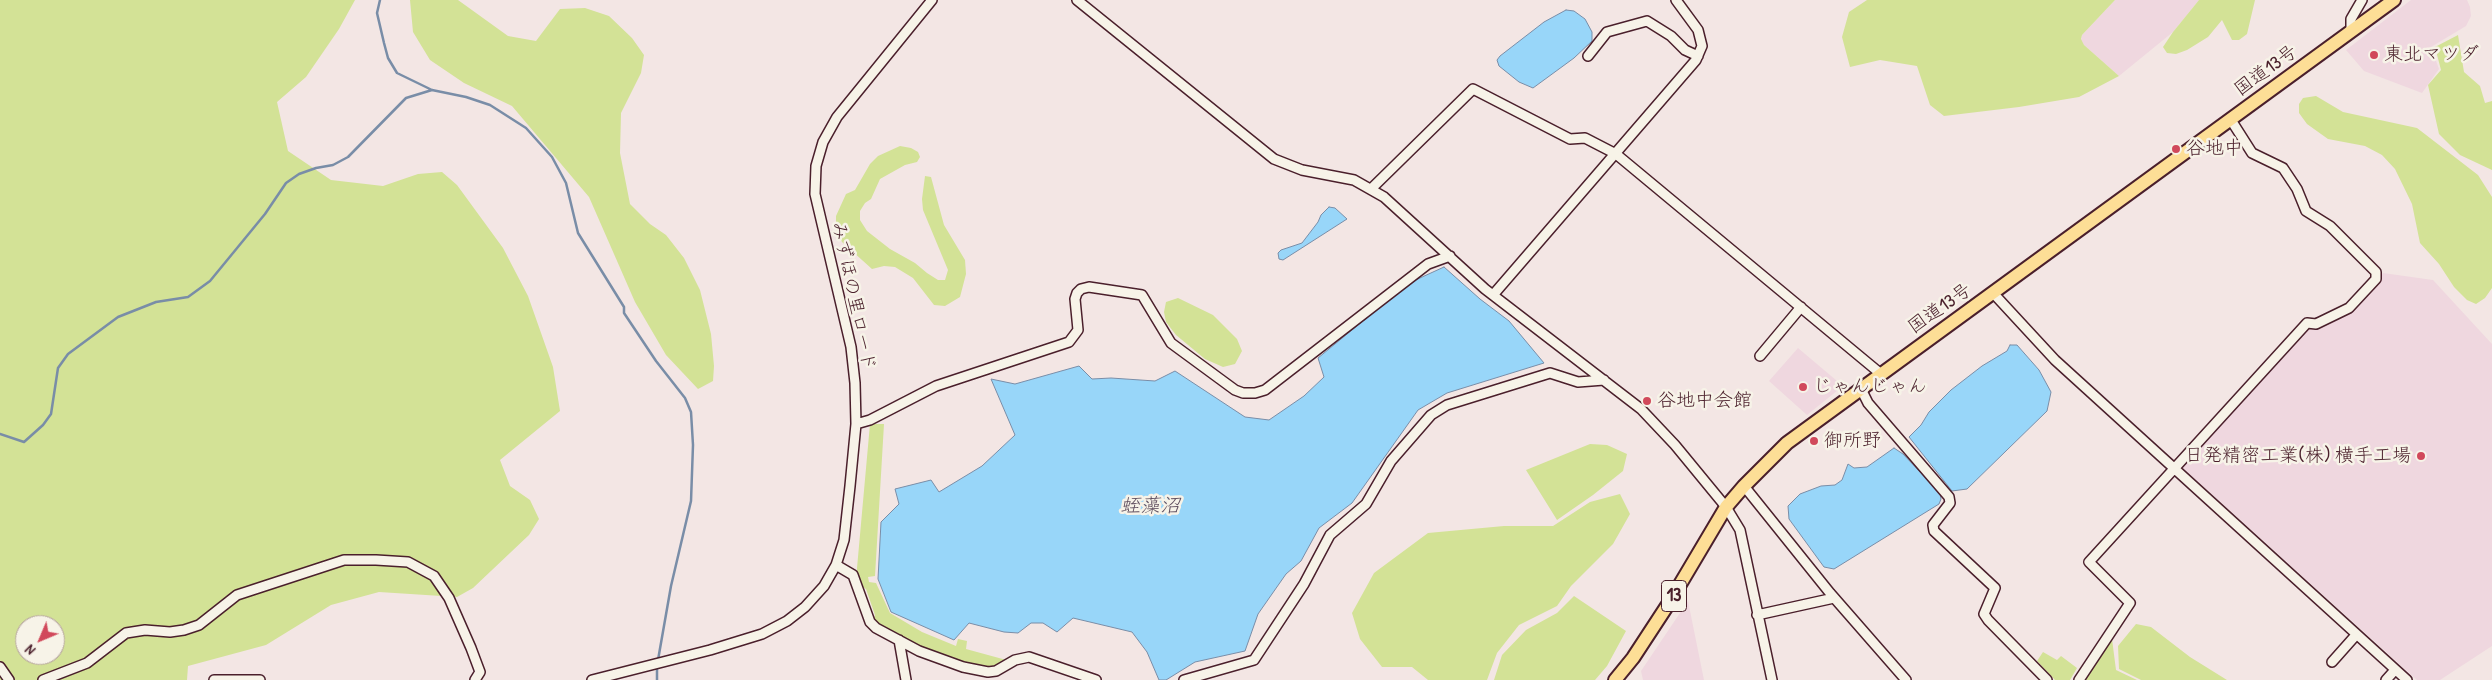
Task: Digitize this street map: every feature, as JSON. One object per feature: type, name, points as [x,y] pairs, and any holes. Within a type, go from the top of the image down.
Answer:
[{"type":"highway","name":"13","points":[[2351,32],[2394,0]]},
{"type":"highway","name":"国道13号","points":[[1615,680],[1633,658],[1669,604],[1726,508],[1744,486],[1787,443],[2351,32]]},
{"type":"street","name":"みずほの里ロード","points":[[592,680],[710,650],[762,634],[787,621],[805,607],[824,586],[836,565],[844,540],[856,424],[855,383],[850,347],[815,194],[816,166],[823,142],[837,117],[932,0]]},
{"type":"street","points":[[1077,0],[1274,158],[1302,170],[1354,180],[1371,189],[1406,215],[1493,295],[1640,409],[1669,438],[1726,508],[1740,530],[1772,680]]},
{"type":"street","points":[[1493,295],[1616,154],[1698,56],[1702,46],[1698,30],[1676,0]]},
{"type":"street","points":[[2351,32],[2351,19],[2362,0]]},
{"type":"street","points":[[1588,56],[1607,32],[1646,21],[1671,36],[1685,50],[1698,56]]},
{"type":"street","points":[[1371,189],[1473,89],[1570,138],[1585,138],[1616,154],[1880,374]]},
{"type":"street","points":[[2078,680],[2130,604],[2089,562],[2307,323],[2316,324],[2349,308],[2376,279],[2376,272],[2330,226],[2306,211],[2290,174],[2283,168],[2252,153],[2231,120]]},
{"type":"street","points":[[856,424],[870,420],[936,386],[1069,342],[1078,330],[1075,299],[1077,292],[1089,287],[1142,294],[1171,343],[1235,390],[1243,394],[1255,393],[1265,390],[1428,264],[1450,256]]},
{"type":"street","points":[[1994,294],[2055,360],[2407,680]]},
{"type":"street","points":[[1760,356],[1800,307]]},
{"type":"street","points":[[1184,680],[1254,660],[1304,584],[1330,535],[1366,504],[1391,461],[1431,415],[1447,405],[1550,373],[1578,382],[1604,380]]},
{"type":"street","points":[[1862,389],[1868,403],[1949,497],[1950,503],[1933,525],[1934,531],[1995,588],[1984,614],[2047,680]]},
{"type":"street","points":[[1744,486],[1834,598],[1906,680]]},
{"type":"street","points":[[44,680],[87,663],[126,634],[144,630],[170,632],[184,630],[199,625],[237,595],[344,560],[376,560],[408,562],[434,576],[449,598],[471,648],[480,672],[476,680]]},
{"type":"street","points":[[836,565],[853,575],[870,622],[876,628],[919,651],[942,660],[988,672],[996,671],[1016,660],[1029,657],[1096,680]]},
{"type":"street","points":[[1757,615],[1834,598]]},
{"type":"street","points":[[2332,662],[2356,635]]},
{"type":"street","points":[[899,640],[906,680]]},
{"type":"street","points":[[0,667],[9,680]]},
{"type":"street","points":[[2386,680],[2395,670]]},
{"type":"street","points":[[214,680],[260,680]]},
{"type":"shaded area","points":[[2115,0],[2199,0],[2173,32],[2119,76],[2084,45],[2081,40],[2082,35]]},
{"type":"shaded area","points":[[2411,0],[2467,0],[2470,7],[2471,16],[2466,26],[2431,47],[2439,69],[2422,93],[2364,71],[2346,50]]},
{"type":"shaded area","points":[[2383,273],[2433,280],[2492,344],[2492,646],[2440,680],[2417,680],[2182,467],[2307,328],[2318,325],[2373,288]]},
{"type":"shaded area","points":[[1798,348],[1843,386],[1807,415],[1769,381]]},
{"type":"shaded area","points":[[1688,601],[1704,680],[1643,680],[1641,671]]},
{"type":"green space","points":[[0,0],[355,0],[339,29],[306,77],[277,102],[288,151],[331,180],[383,186],[418,174],[442,172],[457,185],[503,248],[528,296],[553,367],[560,411],[500,460],[510,486],[530,500],[539,519],[529,535],[473,588],[457,597],[379,592],[331,605],[266,645],[188,666],[187,680],[0,680]]},
{"type":"green space","points":[[410,0],[458,0],[508,36],[536,41],[560,9],[585,8],[609,16],[632,38],[644,55],[641,73],[621,113],[620,153],[630,204],[650,224],[666,235],[684,258],[700,290],[711,334],[714,366],[713,381],[698,389],[666,355],[635,302],[589,197],[512,106],[464,83],[430,60],[413,32]]},
{"type":"green space","points":[[1867,0],[2115,0],[2082,35],[2081,39],[2084,45],[2119,76],[2079,97],[2019,107],[1944,116],[1930,105],[1917,66],[1880,60],[1850,67],[1842,37],[1849,12]]},
{"type":"green space","points":[[2199,0],[2255,0],[2247,34],[2239,40],[2232,40],[2222,20],[2208,37],[2187,50],[2176,54],[2167,53],[2163,47]]},
{"type":"green space","points":[[2458,35],[2464,72],[2480,86],[2485,103],[2492,101],[2492,170],[2460,155],[2439,134],[2428,85],[2441,70],[2435,47]]},
{"type":"green space","points":[[2316,96],[2343,112],[2417,128],[2478,175],[2492,197],[2492,288],[2485,298],[2476,304],[2467,300],[2454,287],[2439,264],[2420,243],[2412,204],[2395,169],[2382,155],[2365,146],[2328,139],[2307,124],[2299,113],[2299,104],[2303,98]]},
{"type":"green space","points":[[900,146],[911,148],[918,152],[920,157],[917,162],[905,165],[880,179],[871,199],[865,203],[860,211],[860,220],[867,231],[890,249],[915,263],[938,280],[945,280],[948,270],[923,210],[922,199],[925,176],[931,177],[944,225],[965,260],[966,274],[960,297],[945,306],[934,305],[913,278],[895,267],[884,266],[872,269],[842,242],[836,229],[836,216],[846,194],[855,190],[870,164],[878,156]]},
{"type":"green space","points":[[1178,298],[1213,315],[1237,339],[1242,351],[1235,364],[1223,367],[1205,359],[1176,335],[1166,322],[1164,312],[1166,302]]},
{"type":"green space","points":[[870,424],[884,424],[875,576],[868,577],[869,582],[876,583],[890,613],[922,632],[956,646],[958,639],[967,641],[966,649],[1010,661],[995,668],[987,669],[941,656],[918,647],[882,628],[873,620],[875,615],[866,589],[861,586],[857,576]]},
{"type":"green space","points":[[1590,444],[1607,445],[1627,454],[1623,471],[1557,520],[1526,470]]},
{"type":"green space","points":[[1620,494],[1630,514],[1613,544],[1571,586],[1557,606],[1519,625],[1497,653],[1487,680],[1428,680],[1412,667],[1382,667],[1360,639],[1352,613],[1374,573],[1428,533],[1504,526],[1553,526],[1590,502]]},
{"type":"green space","points":[[1574,596],[1626,631],[1607,666],[1595,680],[1494,680],[1502,655],[1526,630],[1557,613]]},
{"type":"green space","points":[[2136,624],[2151,627],[2190,657],[2227,680],[2141,680],[2119,669],[2118,646]]},
{"type":"green space","points":[[2112,639],[2116,670],[2137,680],[2084,680]]},
{"type":"green space","points":[[2043,652],[2057,660],[2061,656],[2077,668],[2070,680],[2055,680],[2037,661]]},
{"type":"water","points":[[1566,10],[1574,11],[1585,19],[1592,32],[1592,41],[1574,58],[1533,88],[1519,82],[1499,66],[1497,60],[1500,56],[1544,22]]},
{"type":"water","points":[[1329,207],[1335,208],[1347,219],[1283,260],[1279,259],[1278,253],[1281,250],[1302,243],[1321,215]]},
{"type":"water","name":"蛭藻沼","points":[[1444,267],[1480,299],[1509,321],[1544,363],[1447,393],[1418,410],[1352,503],[1319,528],[1301,561],[1286,574],[1258,614],[1245,651],[1195,662],[1166,680],[1159,680],[1147,652],[1132,632],[1073,618],[1057,632],[1043,623],[1031,623],[1018,633],[1004,632],[969,623],[954,640],[891,612],[878,579],[881,522],[899,504],[895,489],[931,480],[939,492],[982,466],[1015,435],[991,379],[1015,384],[1079,366],[1092,379],[1111,378],[1155,381],[1175,371],[1245,417],[1269,420],[1304,396],[1324,377],[1318,358],[1409,283]]},
{"type":"water","points":[[2010,345],[2017,345],[2039,370],[2051,392],[2047,411],[1967,489],[1952,491],[1909,437],[1921,425],[1929,412],[1951,390],[1982,366],[2007,351]]},
{"type":"water","points":[[1894,448],[1903,454],[1940,493],[1941,499],[1939,504],[1834,569],[1824,567],[1789,519],[1788,506],[1800,494],[1821,486],[1835,485],[1842,480],[1848,464],[1854,468],[1867,467]]},
{"type":"waterway","points":[[380,0],[377,13],[388,58],[397,73],[432,90],[466,97],[490,105],[526,128],[552,157],[566,183],[578,233],[624,307],[624,313],[656,361],[685,398],[691,412],[693,445],[691,501],[671,586],[658,660]]},
{"type":"waterway","points":[[0,434],[24,442],[43,425],[51,414],[58,368],[68,354],[118,317],[156,302],[188,297],[210,281],[265,214],[286,183],[299,174],[333,165],[348,157],[406,98],[432,90]]},
{"type":"waterway","points":[[657,666],[657,680]]},
{"type":"place","name":"東北マツダ","points":[[2374,55]]},
{"type":"place","name":"谷地中","points":[[2176,149]]},
{"type":"place","name":"じゃんじゃん","points":[[1803,387]]},
{"type":"place","name":"谷地中会館","points":[[1647,401]]},
{"type":"place","name":"御所野","points":[[1814,441]]},
{"type":"place","name":"日発精密工業(株) 横手工場","points":[[2421,456]]}]
